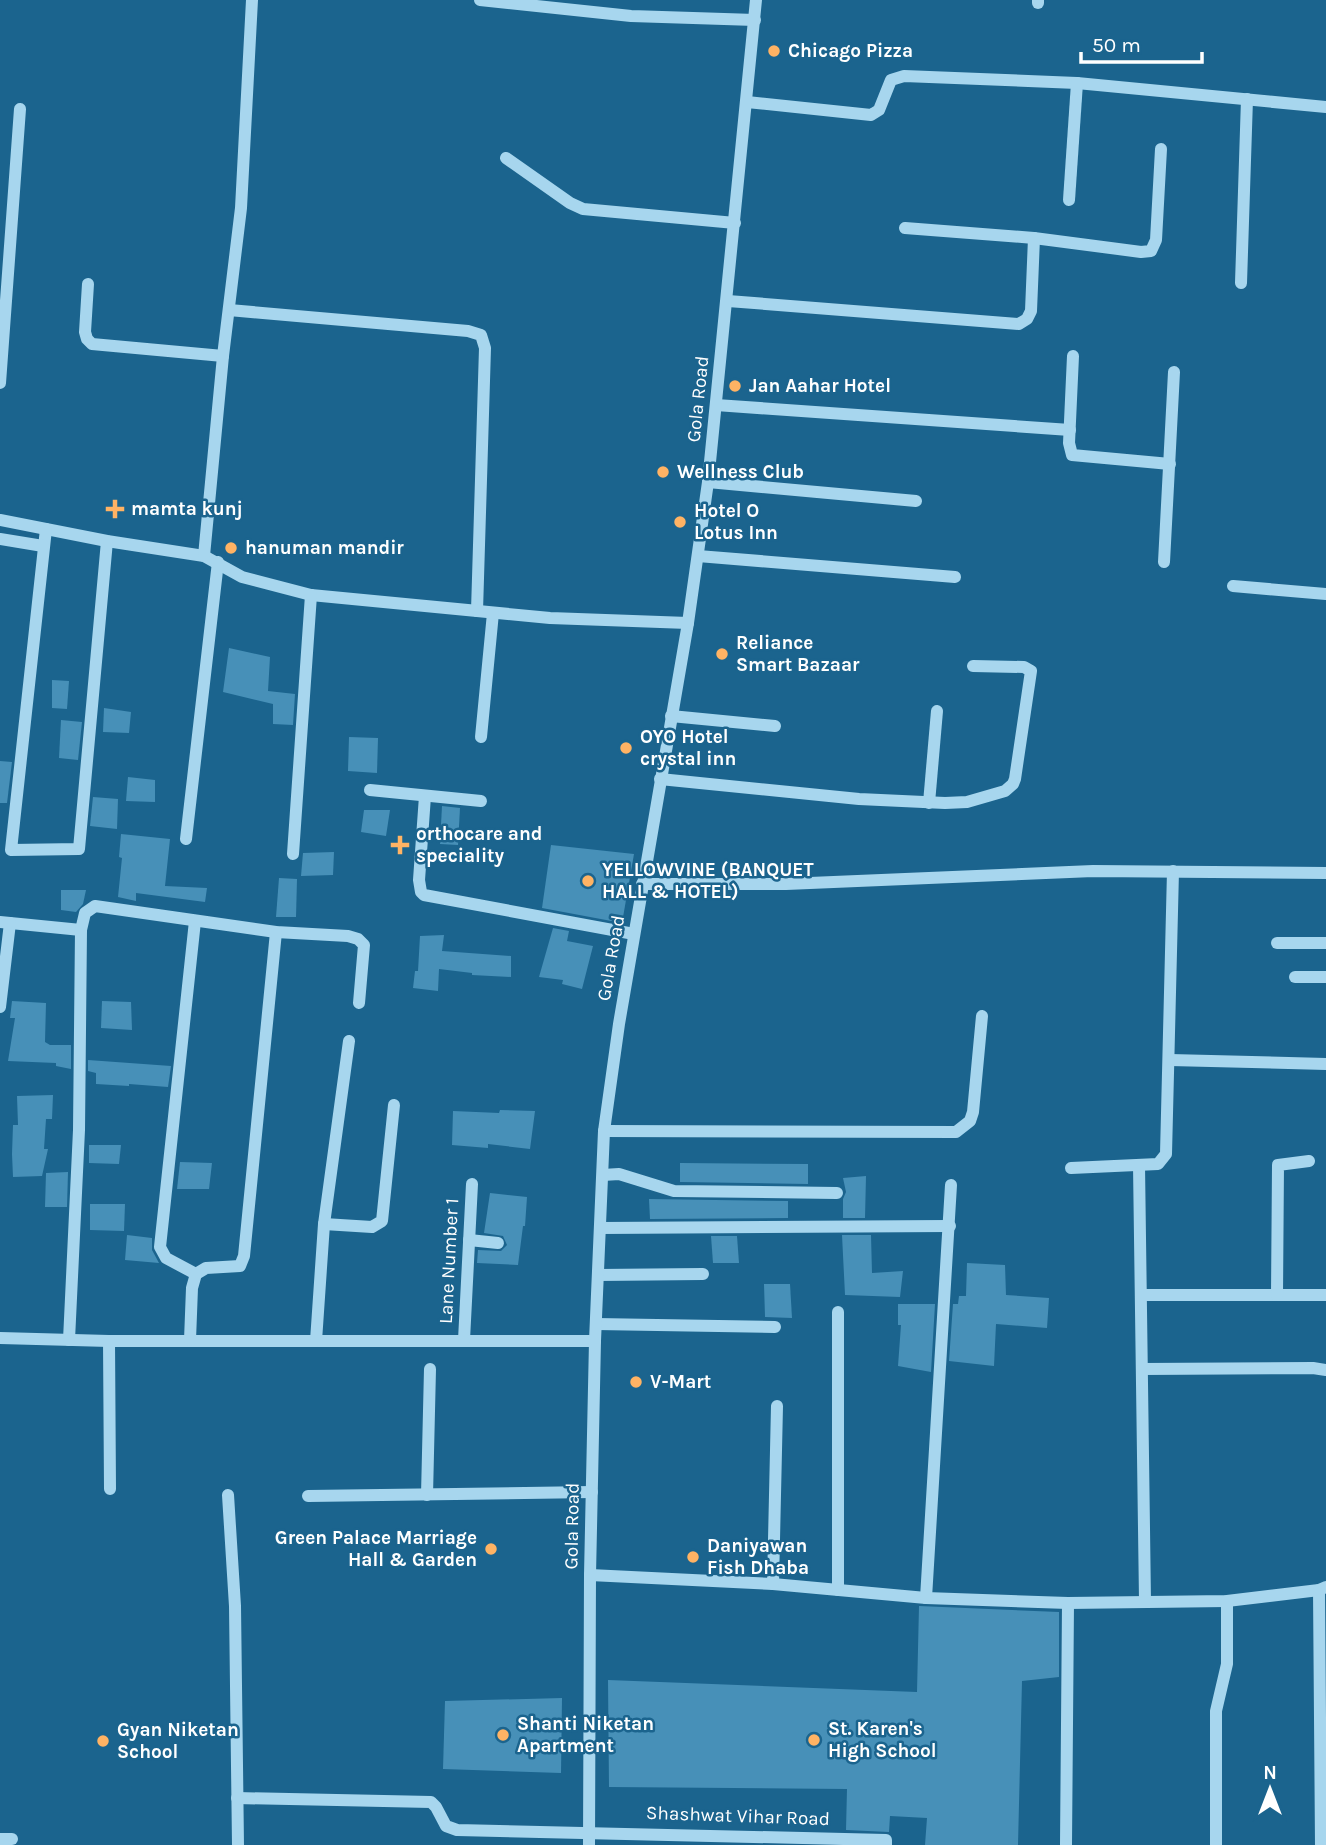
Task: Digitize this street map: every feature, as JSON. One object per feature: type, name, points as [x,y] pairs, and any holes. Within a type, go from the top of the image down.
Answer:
[{"type":"street","points":[[204,556],[223,356],[241,208],[252,0]]},
{"type":"street","points":[[481,0],[631,16],[755,20]]},
{"type":"street","name":"Gola Road","points":[[589,1838],[590,1575],[595,1341],[604,1131],[642,884],[660,779],[675,716],[708,482],[756,0]]},
{"type":"street","points":[[747,102],[871,115],[879,110],[888,82],[898,77],[1077,83],[1326,107]]},
{"type":"street","points":[[1069,200],[1077,83]]},
{"type":"street","points":[[1241,283],[1247,99]]},
{"type":"street","points":[[0,383],[20,109]]},
{"type":"street","points":[[905,228],[1034,238],[1141,253],[1151,251],[1156,240],[1161,149]]},
{"type":"street","points":[[506,158],[570,203],[583,209],[735,223]]},
{"type":"street","points":[[728,301],[1019,324],[1027,319],[1031,311],[1034,238]]},
{"type":"street","points":[[88,284],[85,332],[92,344],[223,356]]},
{"type":"street","points":[[229,310],[468,331],[481,335],[485,348],[477,611]]},
{"type":"street","points":[[1073,356],[1070,452],[1077,457],[1170,464]]},
{"type":"street","points":[[1164,562],[1174,372]]},
{"type":"street","points":[[716,405],[1070,430]]},
{"type":"street","points":[[708,482],[916,501]]},
{"type":"street","points":[[0,520],[204,556],[242,577],[311,594],[550,618],[688,623]]},
{"type":"street","points":[[46,529],[11,850],[79,849],[107,541]]},
{"type":"street","points":[[0,539],[43,546]]},
{"type":"street","points":[[698,556],[955,577]]},
{"type":"street","points":[[186,839],[218,562]]},
{"type":"street","points":[[1233,586],[1326,594]]},
{"type":"street","points":[[293,854],[311,594]]},
{"type":"street","points":[[481,737],[494,613]]},
{"type":"street","points":[[660,779],[859,799],[929,803],[958,803],[1005,790],[1015,779],[1031,671],[1024,667],[973,666]]},
{"type":"street","points":[[929,803],[937,711]]},
{"type":"street","points":[[675,716],[775,726]]},
{"type":"street","points":[[370,790],[481,802]]},
{"type":"street","points":[[425,796],[419,880],[424,895],[635,934]]},
{"type":"street","points":[[642,884],[786,884],[1093,871],[1326,873]]},
{"type":"street","points":[[1071,1168],[1158,1164],[1166,1154],[1173,871]]},
{"type":"street","points":[[69,1339],[79,1130],[81,930],[85,913],[95,906],[276,932],[348,936],[358,939],[364,946],[359,1003]]},
{"type":"street","points":[[195,921],[160,1247],[166,1258],[196,1274]]},
{"type":"street","points":[[0,1007],[5,923],[81,930]]},
{"type":"street","points":[[190,1340],[192,1288],[196,1274],[206,1268],[240,1266],[244,1256],[276,932]]},
{"type":"street","points":[[1277,943],[1326,943]]},
{"type":"street","points":[[1295,977],[1326,976]]},
{"type":"street","points":[[604,1131],[956,1132],[970,1121],[973,1112],[982,1016]]},
{"type":"street","points":[[316,1341],[324,1224],[349,1041]]},
{"type":"street","points":[[1170,1060],[1326,1064]]},
{"type":"street","points":[[324,1224],[372,1227],[382,1221],[394,1105]]},
{"type":"street","points":[[1277,1295],[1278,1165],[1309,1161]]},
{"type":"street","points":[[1139,1165],[1144,1601]]},
{"type":"street","points":[[603,1175],[619,1174],[674,1191],[837,1193]]},
{"type":"street","name":"Lane Number 1","points":[[464,1340],[472,1184]]},
{"type":"street","points":[[926,1598],[951,1185]]},
{"type":"street","points":[[600,1228],[950,1226]]},
{"type":"street","points":[[469,1240],[498,1243]]},
{"type":"street","points":[[598,1275],[703,1275]]},
{"type":"street","points":[[1141,1294],[1326,1295]]},
{"type":"street","points":[[838,1312],[838,1590]]},
{"type":"street","points":[[596,1324],[775,1328]]},
{"type":"street","points":[[0,1338],[595,1341]]},
{"type":"street","points":[[109,1340],[110,1489]]},
{"type":"street","points":[[428,1495],[430,1369]]},
{"type":"street","points":[[1142,1369],[1326,1370]]},
{"type":"street","points":[[773,1584],[777,1406]]},
{"type":"street","points":[[308,1496],[592,1492]]},
{"type":"street","points":[[228,1495],[234,1606],[238,1845]]},
{"type":"street","points":[[590,1575],[773,1584],[926,1598],[1068,1603],[1227,1601],[1322,1588],[1321,1845]]},
{"type":"street","points":[[1216,1845],[1216,1711],[1226,1673],[1227,1601]]},
{"type":"street","points":[[1066,1845],[1068,1603]]},
{"type":"street","name":"Shashwat Vihar Road","points":[[237,1798],[426,1801],[434,1804],[446,1826],[452,1829],[589,1838],[886,1842]]},
{"type":"building","points":[[229,648],[270,657],[268,691],[295,694],[293,725],[273,724],[273,704],[223,692]]},
{"type":"building","points":[[52,680],[69,681],[67,709],[52,708]]},
{"type":"building","points":[[104,708],[131,712],[129,733],[103,732]]},
{"type":"building","points":[[61,720],[82,722],[78,760],[59,758]]},
{"type":"building","points":[[349,737],[378,738],[377,773],[348,771]]},
{"type":"building","points":[[0,761],[12,762],[7,803],[0,803]]},
{"type":"building","points":[[128,777],[155,780],[155,802],[126,801]]},
{"type":"building","points":[[93,797],[118,799],[117,829],[90,826]]},
{"type":"building","points":[[442,806],[460,808],[458,845],[440,844]]},
{"type":"building","points":[[364,810],[390,810],[386,836],[361,832]]},
{"type":"building","points":[[121,834],[170,839],[165,886],[207,888],[205,902],[136,893],[136,901],[118,897],[122,858],[119,857]]},
{"type":"building","name":"YELLOWVINE (BANQUET HALL & HOTEL)","points":[[551,845],[634,854],[622,923],[542,908]]},
{"type":"building","points":[[334,852],[333,875],[301,876],[303,853]]},
{"type":"building","points":[[279,878],[297,879],[296,917],[276,917]]},
{"type":"building","points":[[61,890],[86,890],[83,904],[76,912],[61,910]]},
{"type":"building","points":[[553,928],[569,931],[567,941],[593,946],[582,989],[562,984],[563,980],[539,977]]},
{"type":"building","points":[[444,935],[442,951],[511,956],[511,977],[472,975],[439,969],[438,991],[413,988],[415,971],[418,971],[420,936]]},
{"type":"building","points":[[12,1001],[46,1003],[45,1042],[50,1045],[71,1045],[71,1069],[56,1066],[56,1063],[8,1061],[15,1018],[10,1018]]},
{"type":"building","points":[[102,1001],[131,1002],[132,1030],[101,1028]]},
{"type":"building","points":[[88,1060],[171,1066],[168,1087],[96,1084],[96,1073],[88,1071]]},
{"type":"building","points":[[53,1095],[52,1119],[46,1119],[44,1149],[48,1149],[42,1176],[13,1177],[13,1125],[18,1125],[17,1096]]},
{"type":"building","points":[[500,1110],[535,1111],[530,1149],[488,1144],[488,1148],[452,1145],[453,1111],[499,1113]]},
{"type":"building","points":[[89,1145],[121,1145],[119,1164],[89,1163]]},
{"type":"building","points":[[180,1162],[212,1163],[209,1189],[177,1189]]},
{"type":"building","points":[[680,1163],[808,1164],[808,1184],[680,1182]]},
{"type":"building","points":[[68,1172],[67,1207],[45,1207],[46,1173]]},
{"type":"building","points":[[866,1176],[865,1218],[843,1218],[843,1199],[846,1192],[843,1178]]},
{"type":"building","points":[[490,1193],[527,1197],[518,1265],[477,1263],[478,1250],[501,1251],[507,1245],[503,1236],[484,1233]]},
{"type":"building","points":[[649,1199],[788,1201],[788,1218],[650,1219]]},
{"type":"building","points":[[90,1204],[125,1204],[124,1231],[90,1230]]},
{"type":"building","points":[[127,1235],[152,1238],[152,1250],[159,1263],[125,1260]]},
{"type":"building","points":[[842,1235],[871,1235],[872,1273],[903,1271],[900,1297],[845,1295]]},
{"type":"building","points":[[711,1236],[737,1236],[739,1263],[713,1263]]},
{"type":"building","points":[[967,1263],[1005,1265],[1006,1295],[1049,1298],[1047,1328],[996,1324],[994,1366],[949,1361],[953,1304],[958,1304],[959,1296],[966,1296]]},
{"type":"building","points":[[764,1284],[790,1284],[792,1318],[765,1317]]},
{"type":"building","points":[[898,1304],[935,1304],[931,1372],[898,1366],[901,1325],[898,1325]]},
{"type":"building","name":"St. Karen's High School","points":[[919,1606],[1059,1612],[1059,1677],[1022,1681],[1018,1845],[925,1845],[927,1818],[890,1816],[889,1832],[846,1830],[847,1789],[609,1787],[608,1680],[917,1692]]},
{"type":"building","name":"Shanti Niketan Apartment","points":[[562,1698],[561,1773],[443,1769],[445,1701]]},
{"type":"place","name":"Chicago Pizza","points":[[774,51]]},
{"type":"place","name":"Jan Aahar Hotel","points":[[735,386]]},
{"type":"place","name":"Wellness Club","points":[[663,472]]},
{"type":"place","name":"mamta kunj","points":[[115,509]]},
{"type":"place","name":"Hotel O Lotus Inn","points":[[680,522]]},
{"type":"place","name":"hanuman mandir","points":[[231,548]]},
{"type":"place","name":"Reliance Smart Bazaar","points":[[722,654]]},
{"type":"place","name":"OYO Hotel crystal inn","points":[[626,748]]},
{"type":"place","name":"orthocare and speciality","points":[[400,845]]},
{"type":"place","name":"YELLOWVINE (BANQUET HALL & HOTEL)","points":[[588,881]]},
{"type":"place","name":"V-Mart","points":[[636,1382]]},
{"type":"place","name":"Green Palace Marriage Hall & Garden","points":[[491,1549]]},
{"type":"place","name":"Daniyawan Fish Dhaba","points":[[693,1557]]},
{"type":"place","name":"Shanti Niketan Apartment","points":[[503,1735]]},
{"type":"place","name":"St. Karen's High School","points":[[814,1740]]},
{"type":"place","name":"Gyan Niketan School","points":[[103,1741]]}]
